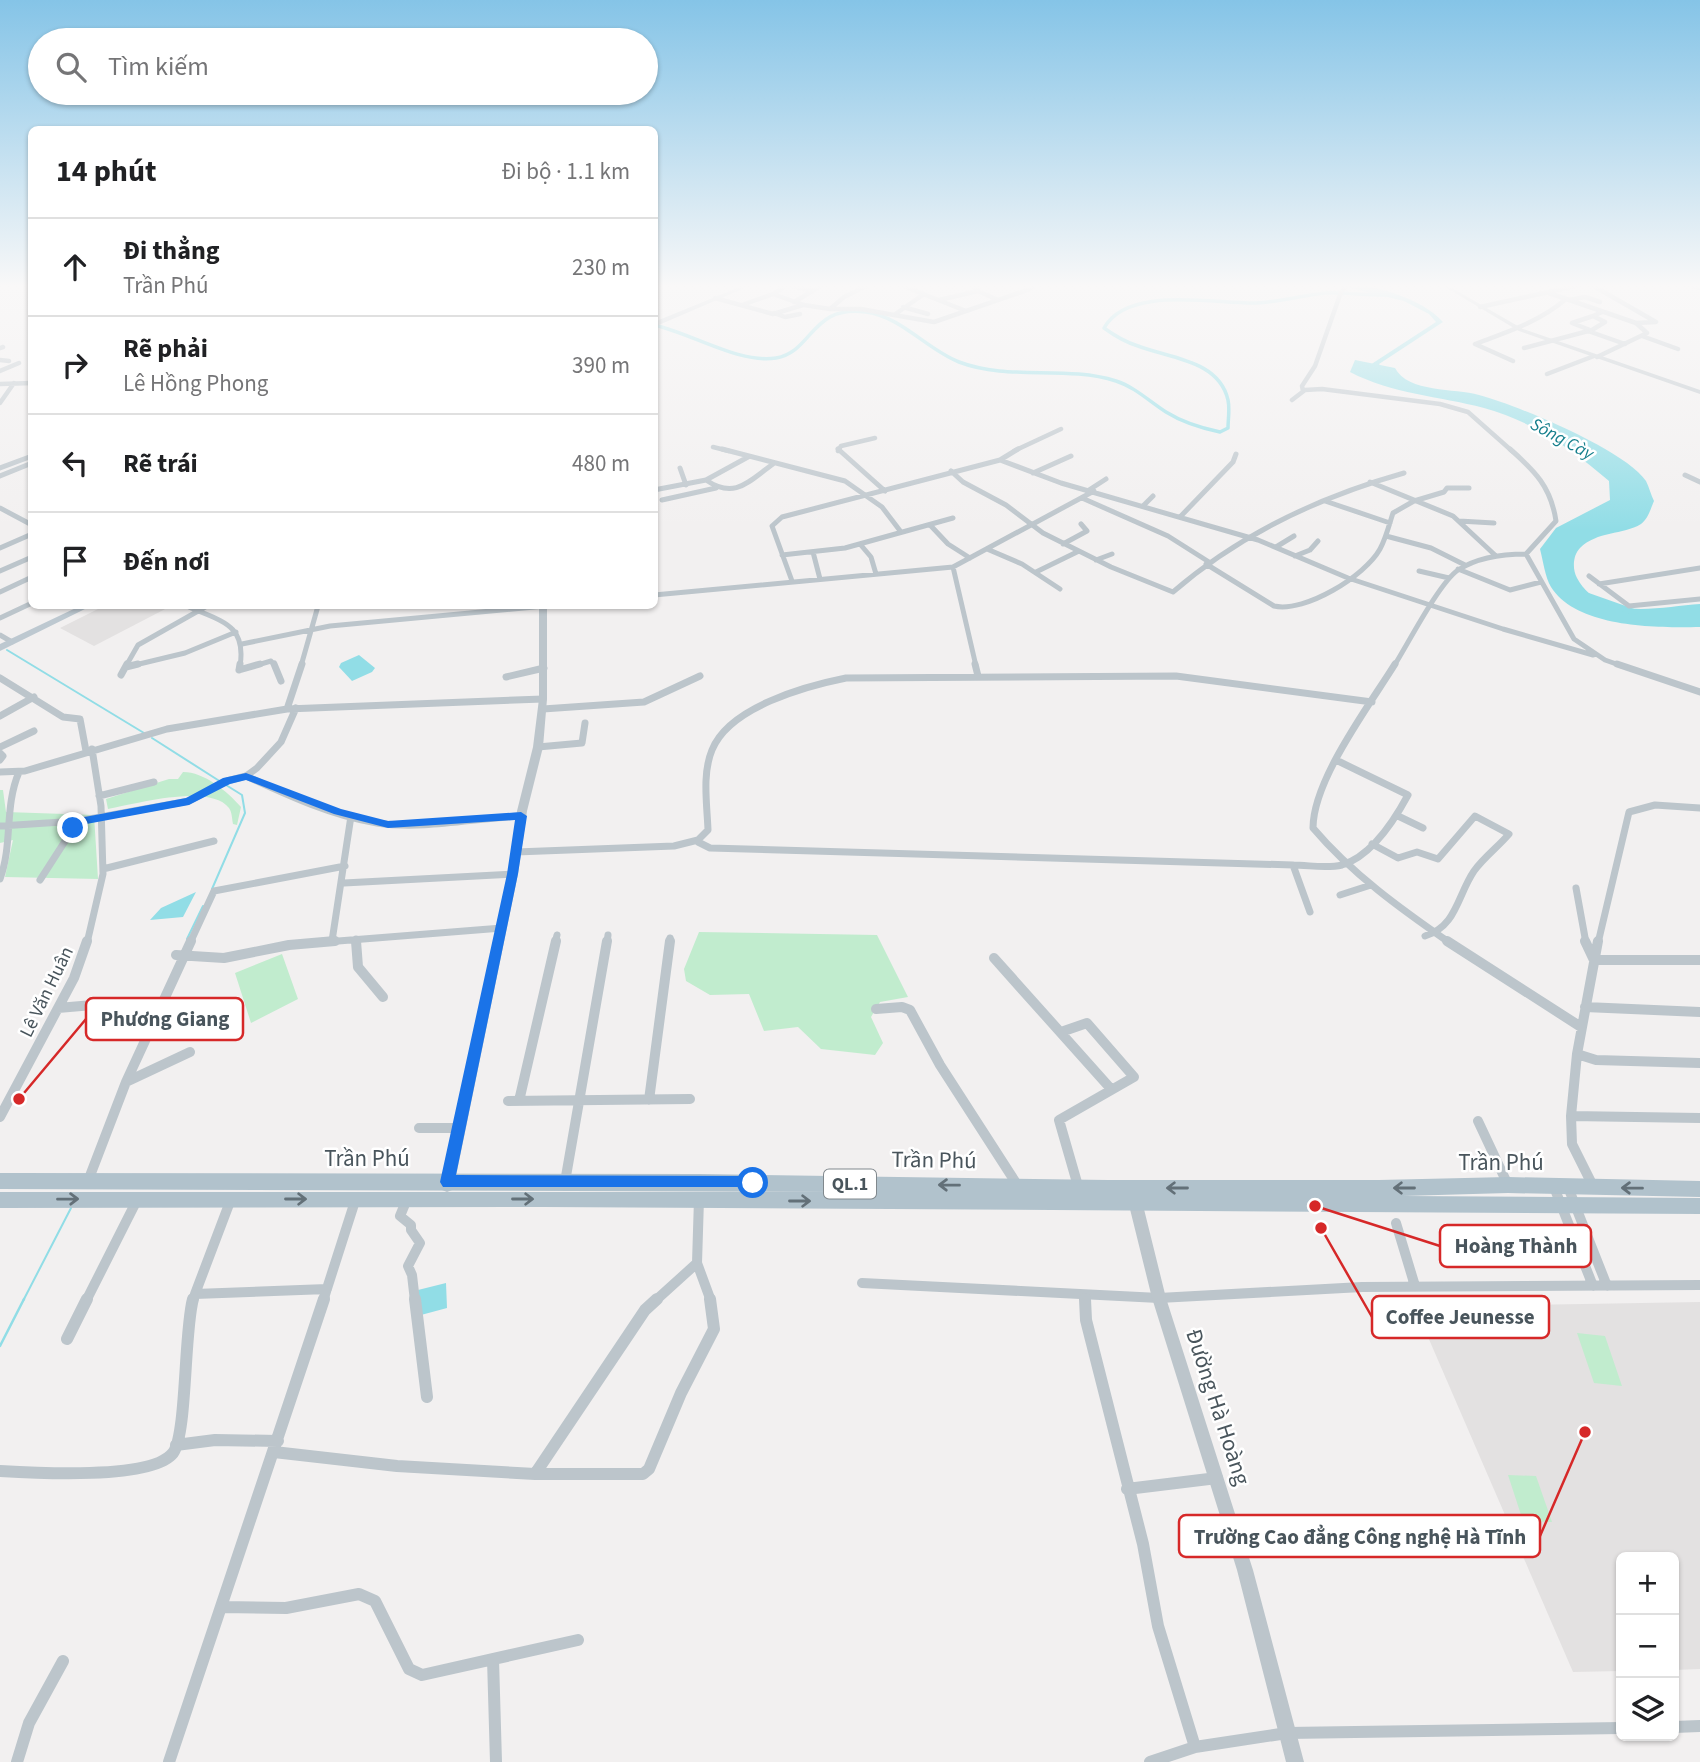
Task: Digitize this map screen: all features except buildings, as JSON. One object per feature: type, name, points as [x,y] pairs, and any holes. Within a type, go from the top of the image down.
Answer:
[{"type":"main road","points":[[0,649],[80,609]]},
{"type":"main road","name":"Trần Phú","points":[[0,1181],[88,1181],[359,1191],[700,1191],[1134,1196],[1564,1195],[1594,1187],[1700,1189]]},
{"type":"main road","name":"Trần Phú","points":[[0,1200],[231,1199],[359,1191],[407,1199],[446,1191],[565,1182],[700,1191],[1078,1186],[1134,1196],[1508,1185],[1602,1204],[1700,1206]]},
{"type":"street","points":[[1303,391],[1302,386],[1314,366]]},
{"type":"street","points":[[1547,374],[1568,366]]},
{"type":"street","points":[[1625,366],[1700,392]]},
{"type":"street","points":[[0,403],[14,383]]},
{"type":"street","points":[[0,384],[28,383]]},
{"type":"street","points":[[1292,400],[1303,391],[1322,388],[1440,404],[1465,410],[1524,460],[1547,490],[1555,506],[1556,521],[1526,554],[1496,556],[1465,565],[1449,578],[1336,760],[1313,809],[1313,828],[1321,840],[1371,885],[1437,934],[1581,1027]]},
{"type":"street","points":[[792,581],[772,526],[777,520],[951,471],[1000,460],[1061,429]]},
{"type":"street","points":[[875,438],[837,448],[885,491]]},
{"type":"street","points":[[713,447],[842,480],[884,508],[901,532]]},
{"type":"street","points":[[1180,517],[1233,462],[1236,454]]},
{"type":"street","points":[[1033,473],[1071,456]]},
{"type":"street","points":[[658,489],[706,480],[748,457]]},
{"type":"street","points":[[0,468],[28,458]]},
{"type":"street","points":[[1000,460],[1091,491],[1250,537],[1348,578],[1503,629],[1593,655],[1700,692]]},
{"type":"street","points":[[706,480],[716,488],[724,490],[742,487],[773,464]]},
{"type":"street","points":[[0,476],[28,465]]},
{"type":"street","points":[[680,468],[686,485]]},
{"type":"street","points":[[951,471],[963,482],[1018,513],[1030,525],[1063,544],[1173,592],[1208,563],[1250,537],[1370,482],[1404,473]]},
{"type":"street","points":[[1685,475],[1700,482]]},
{"type":"street","points":[[658,595],[953,567],[1082,498],[1106,479]]},
{"type":"street","points":[[1370,482],[1451,514],[1496,556]]},
{"type":"street","points":[[662,500],[716,488]]},
{"type":"street","points":[[1082,498],[1168,536],[1281,609],[1328,595],[1370,562],[1380,549],[1393,513],[1414,501],[1443,493],[1447,488],[1469,488]]},
{"type":"street","points":[[1143,506],[1153,496]]},
{"type":"street","points":[[1325,501],[1390,523]]},
{"type":"street","points":[[0,508],[28,523]]},
{"type":"street","points":[[782,555],[860,544],[953,518]]},
{"type":"street","points":[[1459,521],[1494,523]]},
{"type":"street","points":[[1063,544],[1087,531],[1081,524]]},
{"type":"street","points":[[931,526],[945,542],[970,558]]},
{"type":"street","points":[[0,548],[28,536]]},
{"type":"street","points":[[1386,536],[1440,551],[1465,565]]},
{"type":"street","points":[[1276,547],[1294,537]]},
{"type":"street","points":[[1295,556],[1310,550],[1318,541]]},
{"type":"street","points":[[860,544],[871,557],[876,574]]},
{"type":"street","points":[[987,549],[1036,572],[1060,589]]},
{"type":"street","points":[[1036,572],[1079,551]]},
{"type":"street","points":[[813,552],[820,579]]},
{"type":"street","points":[[1096,560],[1112,554]]},
{"type":"street","points":[[1526,554],[1574,639],[1593,655]]},
{"type":"street","points":[[0,571],[28,559]]},
{"type":"street","points":[[953,567],[978,676]]},
{"type":"street","points":[[1599,584],[1700,568]]},
{"type":"street","points":[[1458,569],[1510,590],[1541,582]]},
{"type":"street","points":[[1419,571],[1449,578]]},
{"type":"street","points":[[1589,576],[1629,606],[1700,600]]},
{"type":"street","points":[[0,592],[28,579]]},
{"type":"street","points":[[0,618],[28,605]]},
{"type":"street","points":[[193,609],[222,620],[236,632],[242,644],[239,670],[271,662],[278,669],[281,681]]},
{"type":"street","points":[[121,675],[138,645],[201,609]]},
{"type":"street","points":[[287,709],[314,628],[317,609]]},
{"type":"street","points":[[242,644],[314,628],[513,609]]},
{"type":"street","points":[[446,1191],[513,874],[521,816],[538,747],[543,704],[544,609]]},
{"type":"street","points":[[125,667],[185,653],[236,632]]},
{"type":"street","points":[[0,635],[12,642]]},
{"type":"street","points":[[506,677],[544,668]]},
{"type":"street","points":[[0,772],[19,772],[145,734],[287,709],[644,702],[700,676]]},
{"type":"street","points":[[516,852],[674,846],[698,842],[706,837],[708,830],[709,764],[712,749],[726,731],[747,715],[800,688],[846,678],[1176,676],[1372,702]]},
{"type":"street","points":[[0,678],[35,697]]},
{"type":"street","points":[[0,716],[35,697]]},
{"type":"street","name":"Lê Văn Huân","points":[[0,1117],[58,1008],[87,946],[103,869],[99,796],[80,719],[64,717],[35,697]]},
{"type":"street","points":[[3,826],[78,821],[189,802],[227,781],[246,776],[281,742],[296,708]]},
{"type":"street","points":[[538,747],[582,743],[585,723]]},
{"type":"street","points":[[0,747],[34,731]]},
{"type":"street","points":[[0,753],[3,756],[0,760]]},
{"type":"street","points":[[698,842],[710,848],[870,854],[1293,865],[1346,864],[1372,844],[1398,816],[1408,795],[1336,760]]},
{"type":"street","points":[[0,879],[8,860],[3,850],[3,826],[11,786],[19,772]]},
{"type":"street","points":[[246,776],[351,816],[388,825],[521,816]]},
{"type":"street","points":[[99,796],[154,782]]},
{"type":"street","points":[[1602,1204],[1572,1144],[1571,1116],[1581,1027],[1629,812],[1642,806],[1666,803],[1700,808]]},
{"type":"street","points":[[332,941],[345,883],[351,816]]},
{"type":"street","points":[[1398,816],[1423,828]]},
{"type":"street","points":[[1372,844],[1398,858],[1417,852],[1438,859],[1475,816],[1509,834],[1474,873],[1449,923],[1437,934],[1425,936]]},
{"type":"street","points":[[40,880],[78,821]]},
{"type":"street","points":[[103,869],[214,841]]},
{"type":"street","points":[[1293,865],[1310,912]]},
{"type":"street","points":[[88,1181],[157,1004],[214,891],[345,866]]},
{"type":"street","points":[[345,883],[513,874]]},
{"type":"street","points":[[1340,895],[1371,885]]},
{"type":"street","points":[[1576,888],[1586,945],[1594,960]]},
{"type":"street","points":[[180,955],[224,958],[289,945],[502,928]]},
{"type":"street","points":[[519,1101],[557,935]]},
{"type":"street","points":[[565,1182],[608,935]]},
{"type":"street","points":[[649,1100],[670,938]]},
{"type":"street","points":[[356,939],[358,967],[383,997]]},
{"type":"street","points":[[994,957],[1111,1089]]},
{"type":"street","points":[[1594,960],[1700,960]]},
{"type":"street","points":[[58,1008],[116,1003],[157,1004],[168,1008],[174,1029]]},
{"type":"street","points":[[876,1009],[902,1007],[910,1010],[940,1065],[1018,1186]]},
{"type":"street","points":[[1585,1007],[1696,1012],[1700,1021]]},
{"type":"street","points":[[1061,1032],[1084,1023],[1091,1026],[1134,1077],[1059,1120],[1078,1186]]},
{"type":"street","points":[[126,1082],[190,1052]]},
{"type":"street","points":[[1577,1054],[1597,1060],[1700,1063]]},
{"type":"street","points":[[508,1101],[690,1099]]},
{"type":"street","points":[[1571,1116],[1700,1118]]},
{"type":"street","points":[[1478,1121],[1508,1185]]},
{"type":"street","points":[[419,1128],[459,1128]]},
{"type":"street","points":[[169,1762],[359,1191]]},
{"type":"street","points":[[176,1445],[215,1440],[397,1466],[535,1474],[643,1474],[649,1469],[681,1393],[714,1329],[712,1305],[697,1263],[700,1191]]},
{"type":"street","points":[[1564,1195],[1593,1286]]},
{"type":"street","points":[[1564,1195],[1607,1286]]},
{"type":"street","name":"Đường Hà Hoàng","points":[[1134,1196],[1159,1298],[1245,1570],[1294,1762]]},
{"type":"street","points":[[0,1471],[82,1473],[160,1464],[172,1455],[176,1445],[189,1311],[231,1199]]},
{"type":"street","points":[[407,1199],[400,1216],[411,1224],[411,1230],[420,1243],[408,1266],[412,1275],[428,1397]]},
{"type":"street","points":[[66,1339],[137,1200]]},
{"type":"street","points":[[1396,1223],[1415,1286]]},
{"type":"street","points":[[535,1474],[645,1310],[697,1263]]},
{"type":"street","points":[[862,1283],[1159,1298],[1362,1287],[1700,1285]]},
{"type":"street","points":[[195,1294],[327,1289]]},
{"type":"street","points":[[1085,1296],[1086,1320],[1143,1544],[1158,1626],[1195,1747]]},
{"type":"street","points":[[1127,1489],[1217,1478]]},
{"type":"street","points":[[220,1607],[286,1608],[359,1594],[375,1601],[409,1669],[415,1673],[436,1674],[578,1640]]},
{"type":"street","points":[[494,1659],[496,1762]]},
{"type":"street","points":[[17,1762],[17,1751],[26,1731],[63,1661]]},
{"type":"street","points":[[1679,1727],[1700,1726]]},
{"type":"street","points":[[1150,1762],[1195,1747],[1287,1732],[1616,1728]]},
{"type":"shaded area","points":[[98,609],[165,609],[94,646],[60,628]]},
{"type":"shaded area","points":[[1700,1302],[1700,1669],[1679,1670],[1679,1552],[1616,1552],[1616,1671],[1573,1672],[1415,1307]]},
{"type":"green space","points":[[183,772],[207,779],[235,801],[241,807],[237,825],[233,824],[229,808],[206,797],[172,797],[108,809],[106,799],[169,779],[178,779]]},
{"type":"green space","points":[[0,790],[3,790],[6,812],[94,815],[98,879],[5,877],[13,840],[0,843]]},
{"type":"green space","points":[[699,932],[877,935],[908,997],[880,1002],[871,1017],[883,1043],[875,1055],[821,1049],[798,1027],[764,1031],[749,994],[710,995],[686,981],[684,969]]},
{"type":"green space","points":[[282,954],[298,999],[251,1023],[235,973]]},
{"type":"green space","points":[[1577,1333],[1605,1336],[1622,1386],[1594,1383]]},
{"type":"green space","points":[[1508,1475],[1536,1476],[1552,1522],[1523,1521]]},
{"type":"water","points":[[1352,366],[1395,368],[1401,376],[1421,386],[1479,395],[1518,408],[1594,443],[1634,469],[1646,481],[1654,501],[1647,516],[1641,524],[1594,539],[1580,548],[1574,562],[1575,574],[1587,592],[1600,601],[1615,606],[1649,609],[1700,604],[1700,627],[1641,626],[1598,618],[1563,601],[1551,587],[1540,549],[1556,528],[1610,500],[1609,481],[1566,447],[1535,428],[1502,414],[1399,390],[1350,372]]},
{"type":"water","points":[[359,655],[375,668],[352,681],[339,667],[341,663]]},
{"type":"water","points":[[196,892],[183,917],[150,920],[161,908]]},
{"type":"water","points":[[446,1283],[447,1308],[421,1315],[418,1290]]},
{"type":"waterway","points":[[972,366],[997,371],[1097,376],[1116,381],[1179,419],[1220,432],[1228,428],[1229,403],[1215,376],[1199,366]]},
{"type":"waterway","name":"Sông Cày","points":[[1377,366],[1385,377]]},
{"type":"waterway","name":"Sông Cày","points":[[1586,595],[1634,612]]},
{"type":"waterway","points":[[7,650],[144,733]]},
{"type":"waterway","points":[[152,738],[221,782]]},
{"type":"waterway","points":[[212,889],[245,813],[242,795],[226,785]]},
{"type":"waterway","points":[[187,939],[203,906]]},
{"type":"waterway","points":[[23,1301],[71,1208]]},
{"type":"waterway","points":[[0,1346],[24,1299]]},
{"type":"place","name":"Phương Giang","points":[[19,1099]]},
{"type":"place","name":"Hoàng Thành","points":[[1315,1206]]},
{"type":"place","name":"Coffee Jeunesse","points":[[1321,1228]]},
{"type":"place","name":"Trường Cao đẳng Công nghệ Hà Tĩnh","points":[[1585,1432]]},
{"type":"route","points":[[73,828],[78,821],[189,802],[227,781],[246,776],[338,812],[388,825],[521,816],[513,874],[448,1182],[753,1183]]}]
